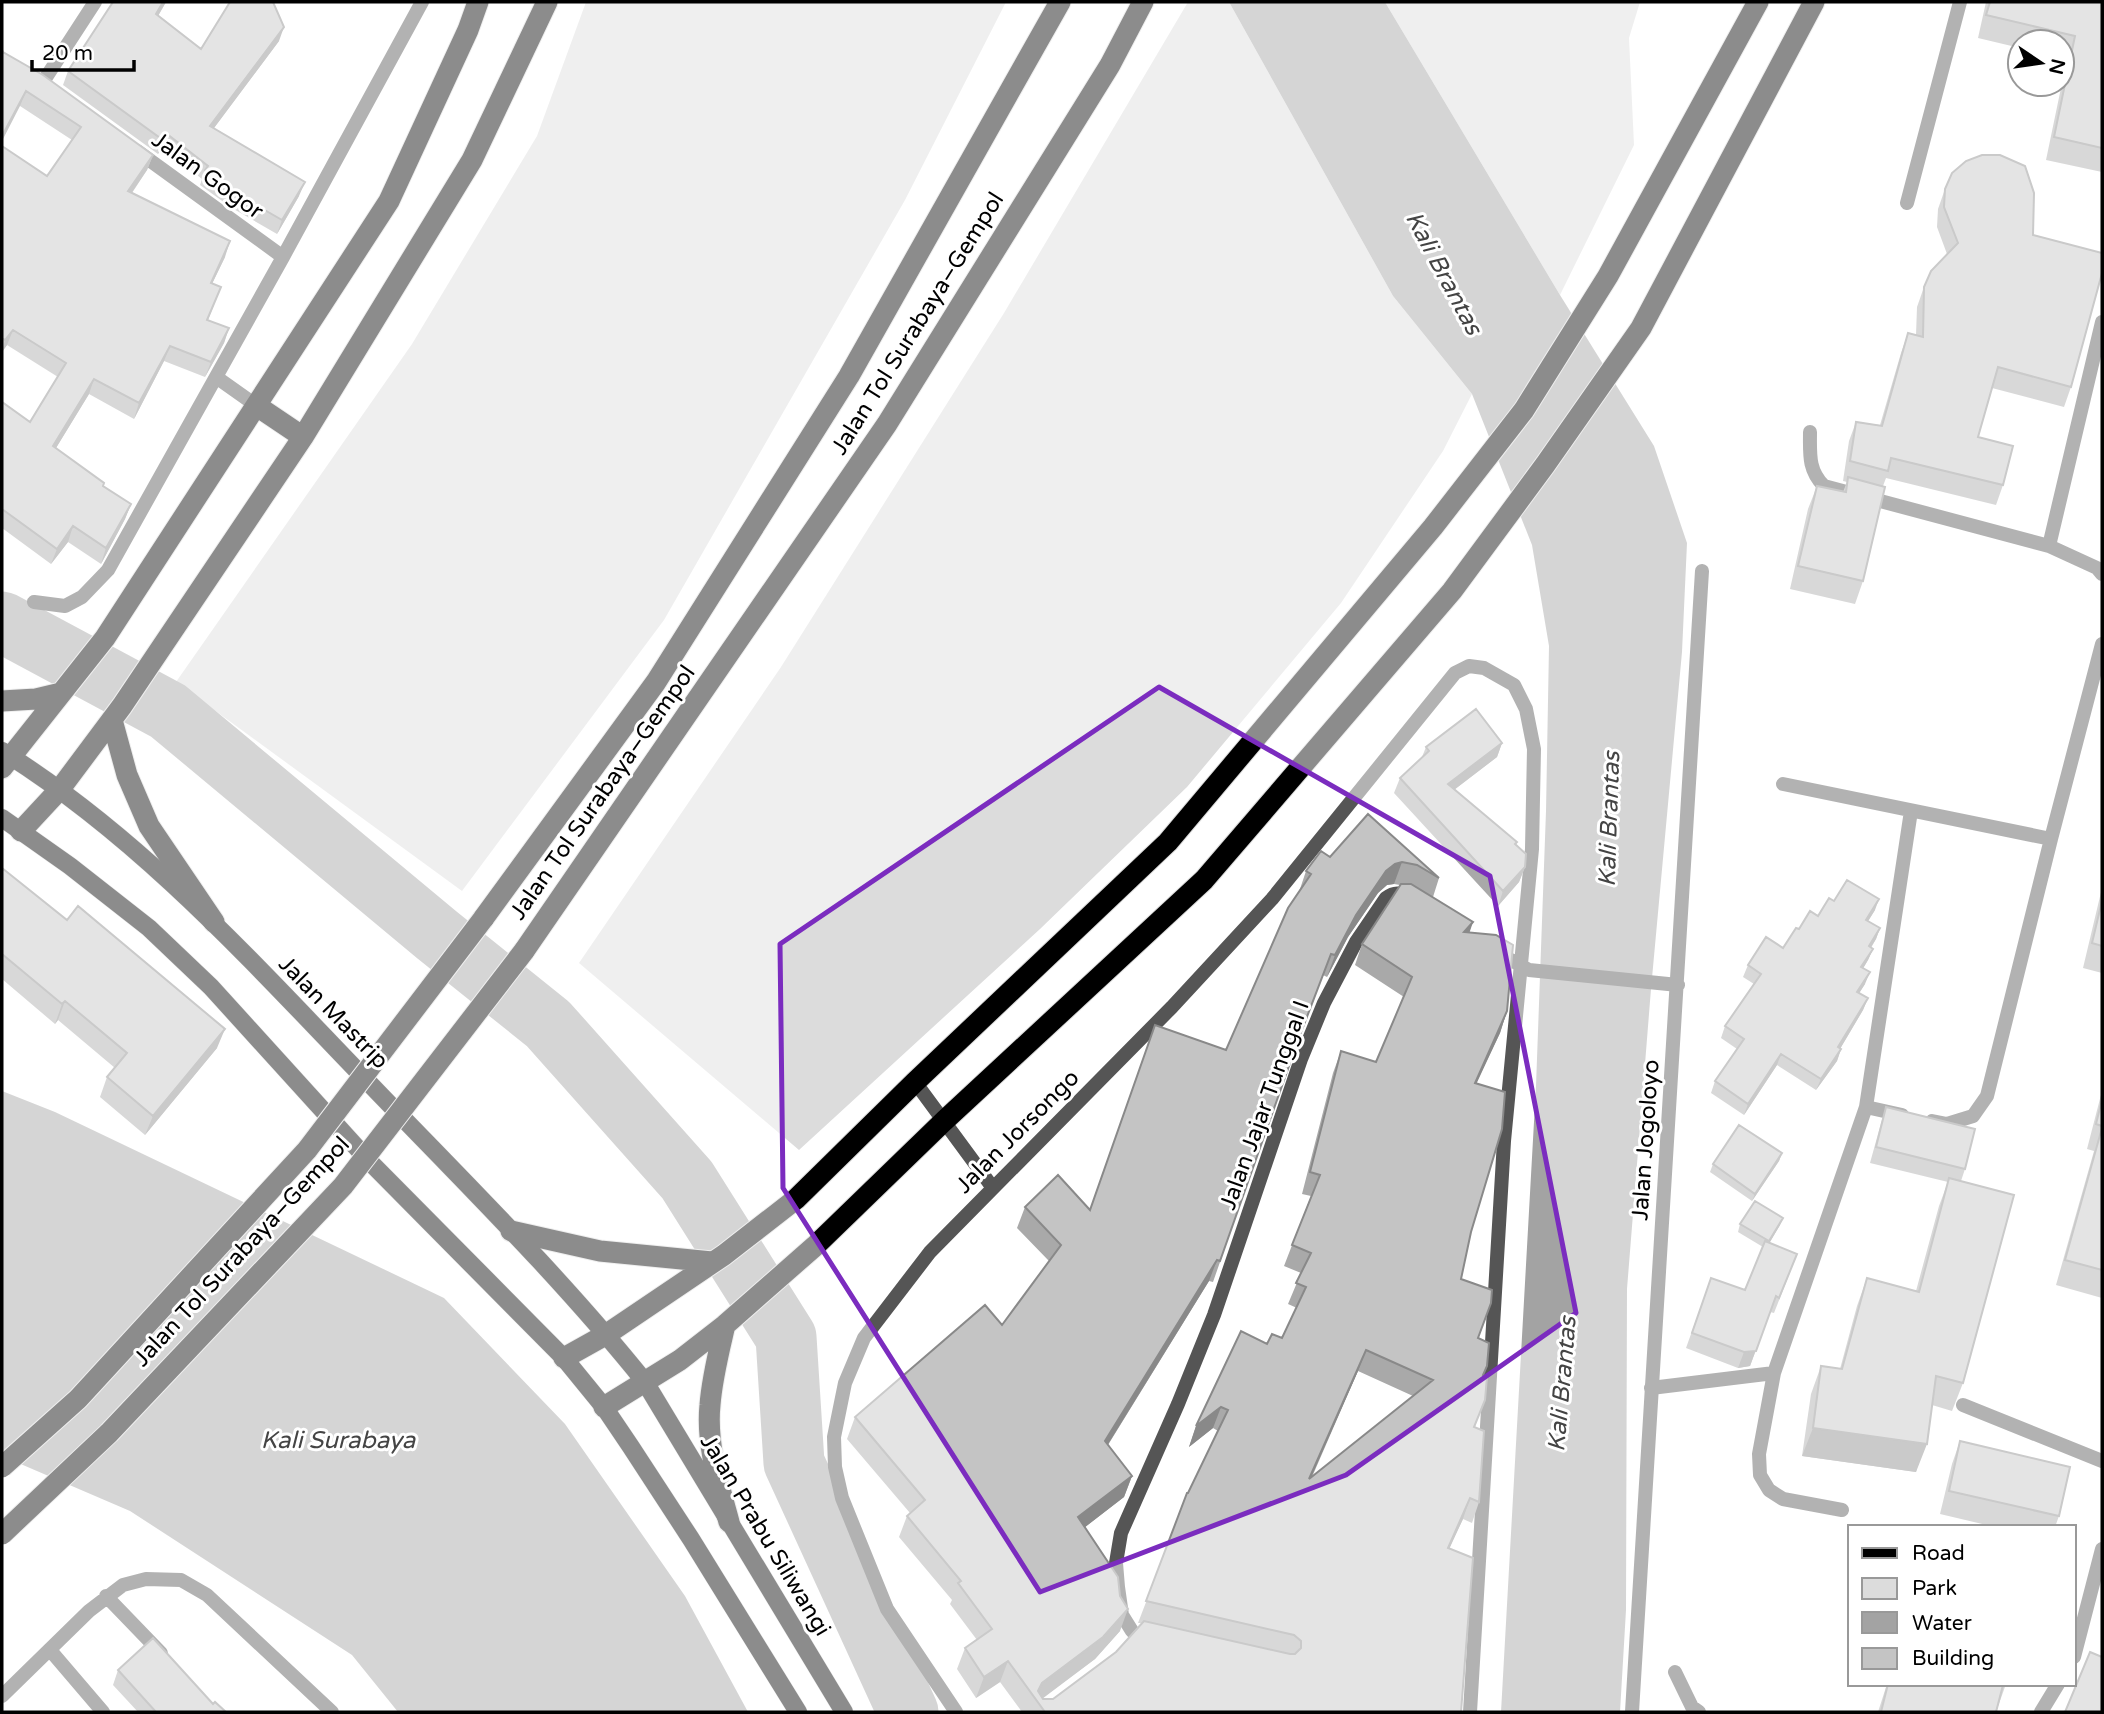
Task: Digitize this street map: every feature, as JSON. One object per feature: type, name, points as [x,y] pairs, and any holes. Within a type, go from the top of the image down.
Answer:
[{"type":"highway","points":[[5,758],[105,638],[389,201],[478,2]]},
{"type":"highway","points":[[21,831],[60,789],[117,713],[303,437],[472,160],[547,2]]},
{"type":"highway","name":"Jalan Tol Surabaya–Gempol","points":[[2,1534],[108,1433],[343,1186],[524,951],[887,424],[1110,65],[1143,2]]},
{"type":"highway","points":[[564,1358],[607,1334],[718,1258],[796,1199],[1168,842],[1433,527],[1524,410],[1608,276],[1758,2]]},
{"type":"highway","points":[[604,1407],[645,1382],[732,1318],[814,1246],[944,1121],[1204,880],[1452,591],[1641,328],[1814,2]]},
{"type":"highway","name":"Jalan Tol Surabaya–Gempol","points":[[2,1467],[78,1399],[307,1150],[483,919],[656,682],[856,364],[1055,11]]},
{"type":"highway","points":[[257,406],[303,437]]},
{"type":"highway","points":[[2,701],[36,699],[66,686]]},
{"type":"highway","points":[[117,713],[127,775],[149,827],[214,922]]},
{"type":"highway","points":[[510,1231],[600,1251],[718,1258]]},
{"type":"highway","points":[[729,1522],[710,1437],[710,1417],[715,1371],[732,1318]]},
{"type":"main road","name":"Jalan Mastrip","points":[[5,758],[60,789],[141,854],[214,922],[607,1334]]},
{"type":"main road","points":[[2,818],[70,866],[149,928],[211,987],[368,1160],[564,1358],[604,1407],[691,1539],[797,1712]]},
{"type":"main road","name":"Jalan Prabu Siliwangi","points":[[607,1334],[645,1382],[844,1712]]},
{"type":"street","points":[[43,83],[95,2]]},
{"type":"street","points":[[34,602],[65,606],[82,597],[108,570],[422,2]]},
{"type":"street","points":[[1907,203],[1960,2]]},
{"type":"street","name":"Jalan Gogor","points":[[120,138],[283,257]]},
{"type":"street","points":[[2049,546],[2102,322]]},
{"type":"street","points":[[216,377],[257,406]]},
{"type":"street","points":[[1810,432],[1810,462],[1815,477],[1824,486],[2049,546],[2097,568],[2102,574]]},
{"type":"street","name":"Jalan Jogoloyo","points":[[1632,1712],[1702,571]]},
{"type":"street","points":[[1866,1107],[1947,1124],[1973,1116],[1987,1096],[2050,839],[2102,644]]},
{"type":"street","name":"Jalan Jorsongo","points":[[956,1712],[887,1609],[842,1498],[835,1467],[834,1437],[845,1383],[863,1338],[930,1252],[1172,1007],[1272,899],[1455,674],[1469,666],[1484,667],[1514,685],[1526,709],[1534,749],[1532,849],[1524,967]]},
{"type":"street","points":[[1783,784],[2050,839]]},
{"type":"street","points":[[1842,1510],[1783,1499],[1769,1490],[1760,1475],[1759,1454],[1774,1373],[1866,1107],[1911,811]]},
{"type":"street","name":"Jalan Jajar Tunggal I","points":[[1123,1646],[1138,1632],[1122,1615],[1116,1563],[1121,1534],[1214,1315],[1301,1059],[1324,1003],[1350,954],[1386,898],[1393,893],[1400,893],[1419,903]]},
{"type":"street","points":[[1497,951],[1524,967],[1678,985]]},
{"type":"street","points":[[1470,1712],[1504,1141],[1524,967]]},
{"type":"street","points":[[915,1082],[993,1188]]},
{"type":"street","points":[[1651,1388],[1774,1373]]},
{"type":"street","points":[[1963,1405],[2102,1461]]},
{"type":"street","points":[[2076,1649],[2102,1549]]},
{"type":"street","points":[[2,1696],[106,1596],[123,1585],[146,1578],[181,1580],[207,1595],[332,1712]]},
{"type":"street","points":[[106,1596],[172,1664]]},
{"type":"street","points":[[50,1650],[103,1712]]},
{"type":"street","points":[[1675,1672],[1692,1707],[1699,1712]]},
{"type":"street","points":[[2040,1712],[2057,1686]]},
{"type":"highlighted area","points":[[1159,687],[1490,876],[1576,1313],[1346,1475],[1040,1592],[783,1188],[780,944]]},
{"type":"green space","points":[[586,2],[1006,2],[905,200],[664,620],[462,891],[176,682],[412,344],[537,136]]},
{"type":"green space","points":[[1188,2],[1229,2],[1393,296],[1472,394],[1443,451],[1341,603],[1187,787],[1040,929],[799,1150],[579,963],[781,667],[1004,313]]},
{"type":"green space","points":[[1385,2],[1640,2],[1629,38],[1634,145],[1560,295]]},
{"type":"water","name":"Kali Brantas","points":[[1229,2],[1385,2],[1560,295],[1654,446],[1687,543],[1682,652],[1627,1289],[1626,1610],[1620,1712],[1501,1712],[1536,1086],[1546,811],[1549,646],[1532,545],[1472,394],[1393,296]]},
{"type":"water","name":"Kali Surabaya","points":[[2,1091],[55,1112],[444,1298],[565,1424],[685,1596],[748,1712],[398,1712],[352,1655],[130,1511],[2,1456]]},
{"type":"building","points":[[113,2],[163,2],[156,14],[201,49],[230,2],[273,2],[284,27],[210,126],[305,182],[282,220],[237,194],[205,170],[208,166],[167,134],[163,140],[68,71]]},
{"type":"building","points":[[1990,2],[2102,2],[2102,148],[2054,137],[2062,98],[2076,98],[2076,28],[2041,28],[1986,15]]},
{"type":"building","points":[[2,50],[43,75],[153,155],[128,191],[230,241],[211,283],[221,287],[207,320],[229,328],[211,362],[170,346],[139,403],[94,379],[53,446],[104,483],[103,486],[131,504],[106,548],[73,526],[57,549],[2,509],[2,402],[30,422],[66,363],[13,330],[5,340],[2,338],[2,146],[47,176],[81,127],[26,91],[2,136]]},
{"type":"building","points":[[1982,155],[2000,155],[2025,166],[2034,193],[2033,235],[2102,253],[2102,273],[2071,387],[1998,367],[1978,437],[2013,446],[2003,485],[1891,458],[1888,471],[1850,461],[1856,422],[1882,426],[1908,333],[1923,337],[1924,287],[1931,271],[1958,243],[1944,207],[1945,189],[1952,173],[1966,161]]},
{"type":"building","points":[[1848,477],[1885,487],[1863,581],[1798,566],[1817,486],[1846,492]]},
{"type":"building","points":[[1476,709],[1502,743],[1448,784],[1517,842],[1515,844],[1526,854],[1525,867],[1503,891],[1400,778],[1429,751],[1426,747]]},
{"type":"building","points":[[1368,814],[1439,878],[1417,865],[1402,862],[1395,864],[1386,871],[1356,915],[1335,955],[1331,954],[1220,1261],[1217,1260],[1105,1441],[1132,1476],[1078,1517],[1118,1577],[1120,1596],[1128,1609],[1103,1637],[1042,1683],[1038,1691],[1043,1699],[1053,1699],[1116,1652],[1144,1621],[1290,1654],[1295,1654],[1301,1648],[1301,1641],[1294,1635],[1146,1601],[1187,1493],[1228,1410],[1221,1407],[1196,1426],[1241,1331],[1267,1344],[1272,1334],[1282,1338],[1306,1287],[1296,1283],[1311,1253],[1292,1245],[1320,1175],[1310,1172],[1341,1051],[1376,1062],[1412,977],[1362,944],[1401,884],[1411,884],[1473,922],[1464,932],[1496,935],[1513,945],[1507,1011],[1475,1083],[1505,1092],[1502,1129],[1471,1232],[1461,1279],[1492,1290],[1491,1303],[1478,1338],[1489,1343],[1487,1366],[1483,1375],[1487,1377],[1485,1400],[1474,1427],[1484,1431],[1479,1502],[1470,1498],[1448,1548],[1473,1558],[1461,1712],[1045,1712],[1008,1661],[984,1677],[965,1648],[992,1629],[958,1583],[961,1581],[907,1516],[925,1500],[855,1417],[985,1305],[1002,1325],[1061,1245],[1025,1207],[1058,1175],[1090,1210],[1155,1025],[1226,1050],[1288,908],[1311,874],[1306,871],[1321,851],[1330,857]],"holes":[[[1366,1350],[1433,1380],[1309,1479]]]},
{"type":"building","points":[[2,868],[67,920],[78,906],[225,1029],[153,1116],[107,1077],[127,1053],[65,1001],[62,1004],[2,954]]},
{"type":"building","points":[[1847,880],[1879,899],[1866,920],[1880,928],[1869,946],[1873,949],[1861,967],[1870,972],[1857,992],[1868,998],[1838,1047],[1841,1049],[1821,1079],[1781,1054],[1748,1104],[1715,1081],[1744,1039],[1725,1026],[1761,974],[1748,965],[1766,937],[1783,948],[1810,911],[1818,916],[1829,898],[1834,901]]},
{"type":"building","points":[[2102,901],[2102,946],[2092,943]]},
{"type":"building","points":[[2102,1100],[2102,1126],[2096,1124]]},
{"type":"building","points":[[1886,1107],[1975,1129],[1965,1169],[1876,1147]]},
{"type":"building","points":[[1739,1125],[1782,1153],[1755,1194],[1713,1164]]},
{"type":"building","points":[[2102,1128],[2102,1270],[2065,1260]]},
{"type":"building","points":[[1949,1178],[2014,1195],[1963,1383],[1936,1376],[1927,1444],[1813,1428],[1821,1366],[1842,1369],[1867,1278],[1919,1292]]},
{"type":"building","points":[[1755,1201],[1783,1218],[1769,1241],[1740,1224]]},
{"type":"building","points":[[1765,1241],[1797,1254],[1779,1298],[1776,1296],[1756,1351],[1744,1352],[1692,1333],[1711,1278],[1745,1290]]},
{"type":"building","points":[[1960,1441],[2070,1467],[2059,1516],[1949,1491]]},
{"type":"building","points":[[153,1638],[213,1704],[215,1702],[226,1712],[156,1712],[118,1670]]},
{"type":"building","points":[[2090,1652],[2102,1657],[2102,1712],[2065,1712]]},
{"type":"building","points":[[1888,1686],[2003,1686],[1996,1712],[1881,1712]]},
{"type":"waterway","points":[[2,622],[168,711],[548,1024],[687,1180],[786,1337],[794,1463],[908,1712]]}]
